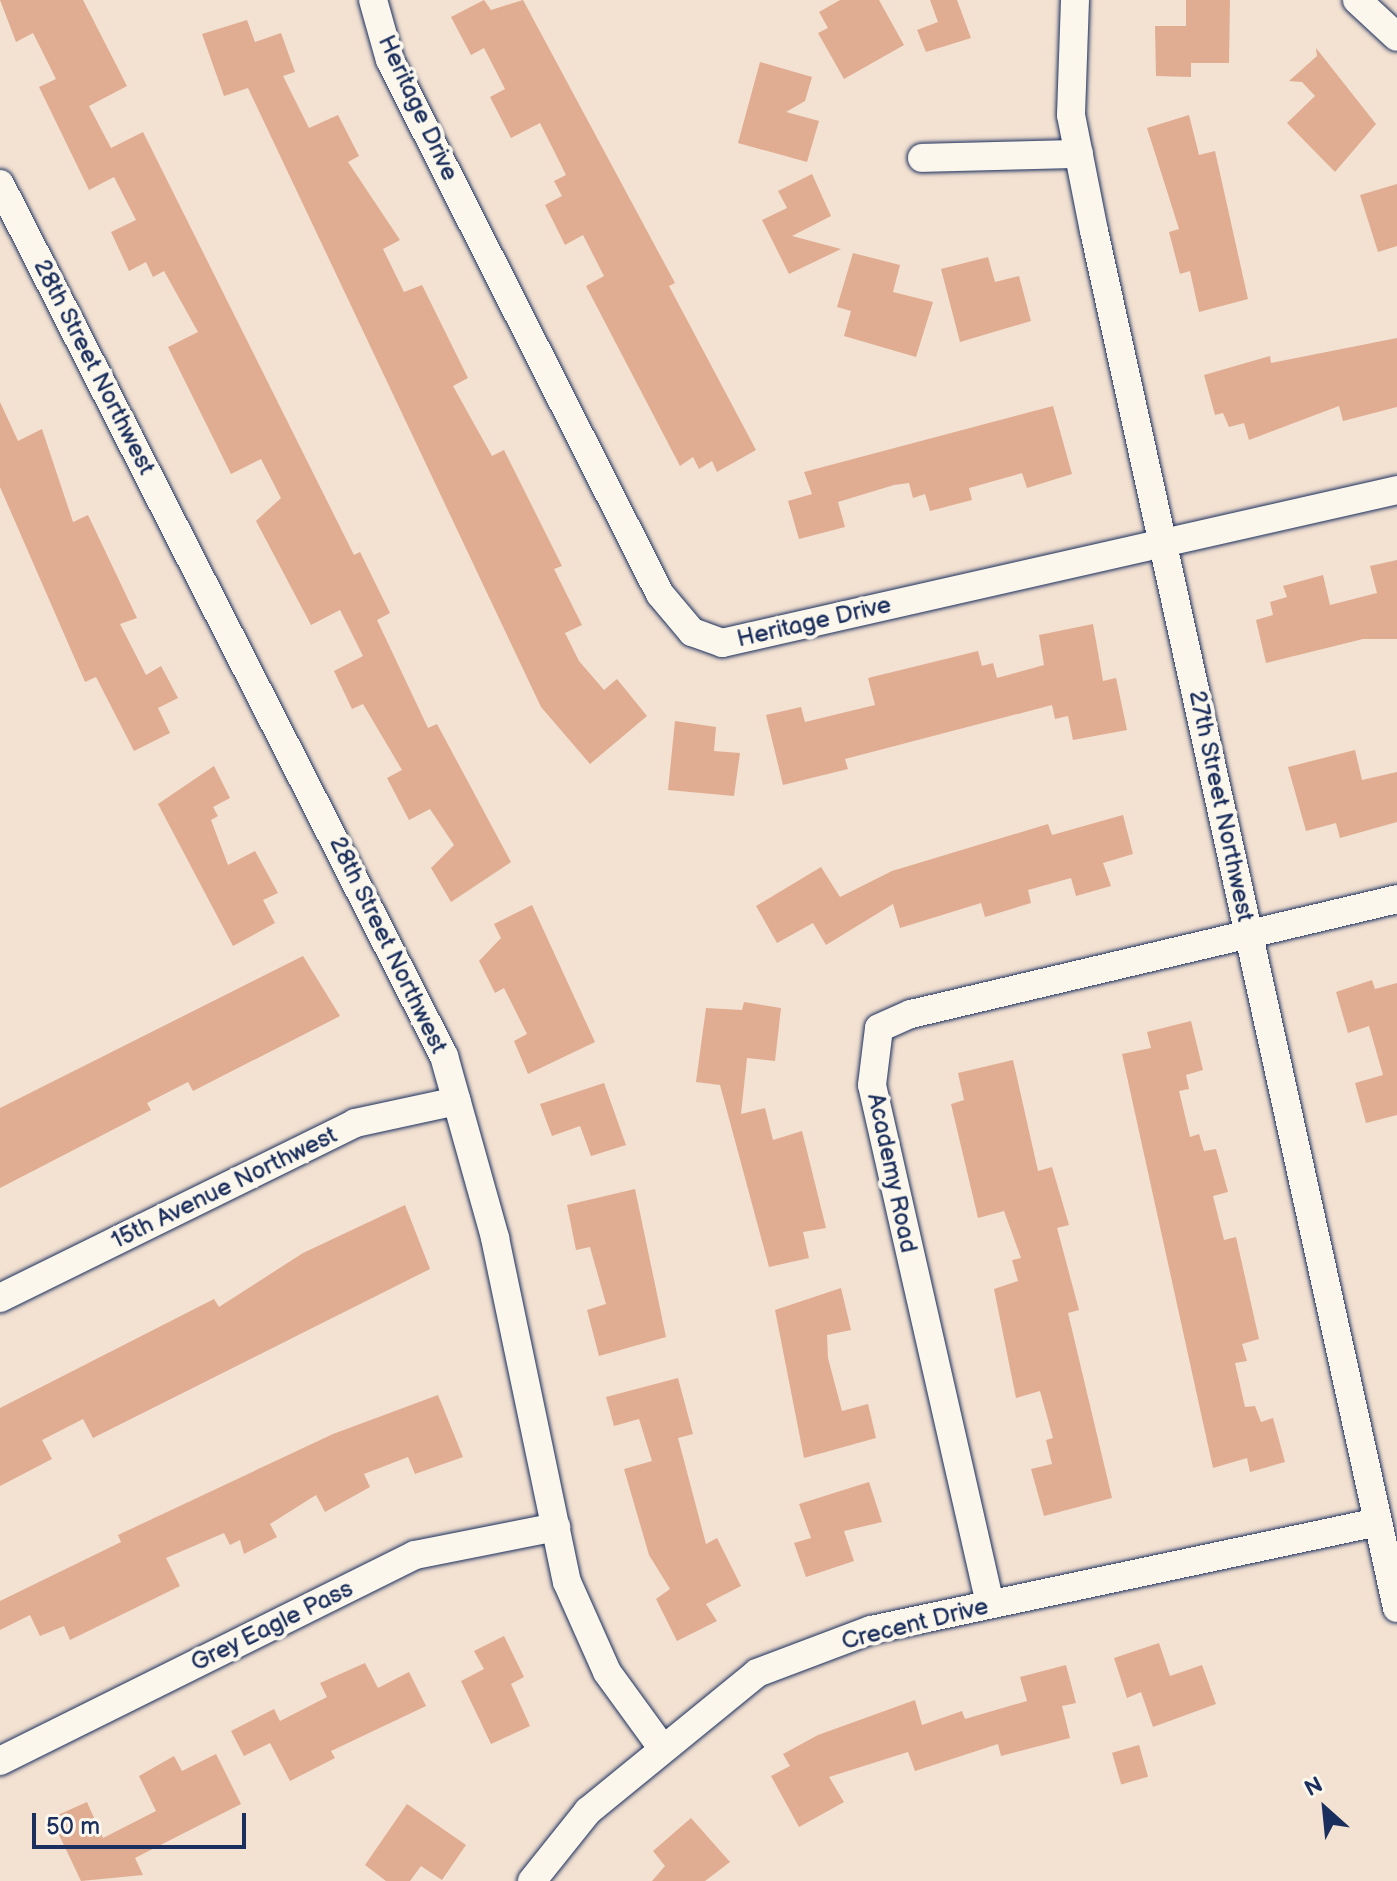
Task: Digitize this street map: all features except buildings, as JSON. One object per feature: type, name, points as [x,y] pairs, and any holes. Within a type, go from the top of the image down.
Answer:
[{"type":"street","name":"Heritage Drive","points":[[373,0],[390,60],[624,524],[660,594],[692,632],[722,643],[1397,490]]},
{"type":"street","name":"27th Street Northwest","points":[[1075,0],[1071,115],[1397,1608]]},
{"type":"street","points":[[1357,0],[1397,37]]},
{"type":"street","points":[[922,158],[1079,154]]},
{"type":"street","name":"28th Street Northwest","points":[[0,184],[392,946],[444,1056],[495,1238],[567,1582],[607,1672],[660,1745]]},
{"type":"street","name":"Academy Road","points":[[990,1604],[872,1085],[879,1028],[1249,932],[1397,899]]},
{"type":"street","name":"15th Avenue Northwest","points":[[0,1298],[355,1123],[457,1101]]},
{"type":"street","name":"Crecent Drive","points":[[532,1881],[588,1811],[660,1745],[757,1673],[871,1630],[1378,1522]]},
{"type":"street","name":"Grey Eagle Pass","points":[[0,1761],[415,1555],[556,1527]]}]
